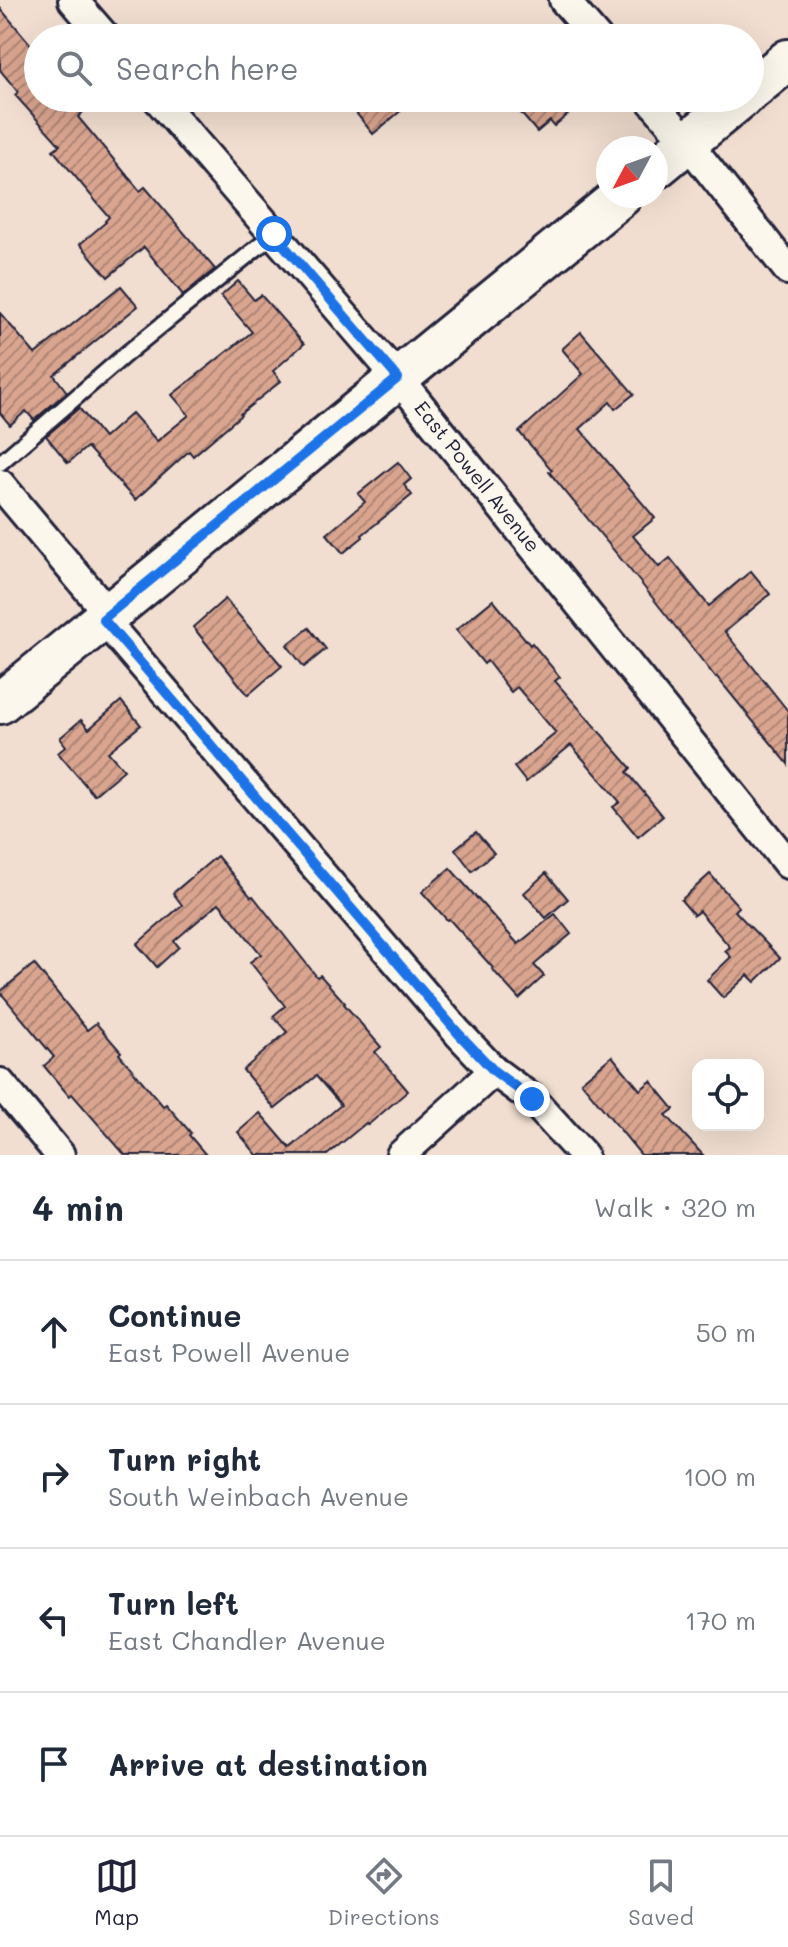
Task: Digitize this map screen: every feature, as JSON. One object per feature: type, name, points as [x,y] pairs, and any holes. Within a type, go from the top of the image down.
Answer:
[{"type":"street","points":[[73,0],[94,24]]},
{"type":"street","points":[[564,0],[585,24]]},
{"type":"street","points":[[764,80],[788,60]]},
{"type":"street","name":"East Powell Avenue","points":[[169,112],[398,378],[788,864]]},
{"type":"street","points":[[661,112],[788,270]]},
{"type":"street","points":[[668,158],[724,112]]},
{"type":"street","points":[[0,703],[606,208]]},
{"type":"street","points":[[0,484],[106,617],[414,983],[494,1071],[532,1099],[583,1155]]},
{"type":"street","points":[[401,1155],[494,1071]]},
{"type":"street","points":[[0,1083],[60,1155]]},
{"type":"lane","points":[[0,463],[137,345],[274,234]]},
{"type":"building","points":[[0,8],[24,36],[24,105],[15,95],[18,92],[0,70]]},
{"type":"building","points":[[30,112],[83,112],[78,117],[140,191],[145,187],[215,269],[183,295],[144,247],[108,277],[80,244],[109,217],[53,150],[60,145]]},
{"type":"building","points":[[355,112],[399,112],[373,134]]},
{"type":"building","points":[[520,112],[571,112],[554,126],[550,121],[537,132]]},
{"type":"building","points":[[238,281],[254,300],[261,295],[304,344],[273,371],[281,381],[193,456],[189,451],[135,500],[87,447],[68,463],[46,436],[79,408],[104,438],[132,413],[157,441],[189,415],[172,395],[252,332],[221,296]]},
{"type":"building","points":[[121,286],[138,306],[54,375],[67,392],[34,420],[26,411],[10,425],[0,413],[0,313],[35,354]]},
{"type":"building","points":[[581,332],[634,394],[615,409],[610,402],[580,429],[655,518],[633,536],[659,567],[670,558],[709,606],[751,571],[770,594],[725,632],[788,711],[788,764],[519,432],[583,374],[562,349]]},
{"type":"building","points":[[398,462],[411,479],[404,485],[412,495],[343,553],[327,534],[365,502],[358,494]]},
{"type":"building","points":[[225,599],[282,666],[248,695],[193,627]]},
{"type":"building","points":[[493,600],[560,677],[555,681],[631,768],[627,772],[663,816],[638,837],[613,807],[620,802],[571,745],[526,782],[514,767],[556,733],[517,687],[511,692],[487,661],[484,664],[456,630]]},
{"type":"building","points":[[309,628],[326,649],[304,667],[287,645]]},
{"type":"building","points":[[121,701],[141,725],[108,752],[124,770],[94,795],[58,753],[66,746],[60,738],[81,720],[89,729]]},
{"type":"building","points":[[476,832],[494,853],[472,871],[455,849]]},
{"type":"building","points":[[217,856],[317,977],[320,975],[381,1047],[375,1052],[408,1091],[327,1155],[257,1155],[238,1132],[260,1113],[290,1148],[341,1105],[316,1076],[275,1109],[243,1070],[287,1032],[273,1016],[285,1006],[250,962],[261,954],[219,903],[174,941],[179,947],[157,967],[137,944],[182,905],[173,893]]},
{"type":"building","points":[[450,868],[518,944],[555,914],[571,934],[534,965],[544,976],[519,999],[422,892]]},
{"type":"building","points":[[546,873],[568,899],[546,918],[524,893]]},
{"type":"building","points":[[710,874],[739,907],[735,911],[780,958],[755,982],[748,975],[723,998],[707,980],[731,957],[725,951],[730,947],[699,911],[694,915],[681,900]]},
{"type":"building","points":[[34,964],[87,1030],[96,1023],[163,1106],[166,1104],[191,1133],[189,1135],[206,1155],[125,1155],[72,1094],[69,1096],[44,1066],[54,1057],[0,992]]},
{"type":"building","points":[[612,1056],[640,1090],[651,1081],[674,1109],[666,1115],[703,1155],[641,1155],[581,1082]]},
{"type":"route","points":[[274,234],[398,378],[103,619],[458,1033],[494,1071],[532,1099]]}]
